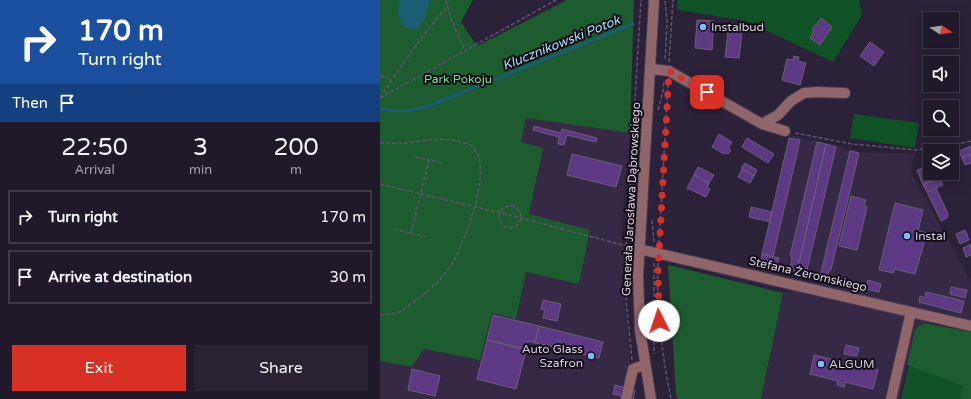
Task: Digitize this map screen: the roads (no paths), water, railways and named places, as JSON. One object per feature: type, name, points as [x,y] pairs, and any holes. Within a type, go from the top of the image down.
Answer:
[{"type":"street","name":"Generała Jarosława Dąbrowskiego","points":[[651,399],[640,330],[638,276],[654,0]]},
{"type":"street","points":[[650,69],[667,70],[762,124],[785,131]]},
{"type":"street","points":[[762,124],[778,115],[791,101],[804,94],[817,92],[845,93]]},
{"type":"street","name":"Stefana Żeromskiego","points":[[639,249],[971,326]]},
{"type":"street","points":[[891,399],[911,312]]},
{"type":"street","points":[[626,399],[633,369],[645,365]]},
{"type":"water","points":[[430,0],[425,18],[417,29],[411,30],[402,25],[398,14],[399,1]]},
{"type":"waterway","name":"Klucznikowski Potok","points":[[382,109],[404,111],[426,107],[633,24]]},
{"type":"place","name":"Instalbud","points":[[703,27]]},
{"type":"place","name":"Instal","points":[[907,236]]},
{"type":"place","name":"Auto Glass Szafron","points":[[591,356]]},
{"type":"place","name":"ALGUM","points":[[821,364]]},
{"type":"park label","name":"Park Pokoju","points":[[458,79]]}]
